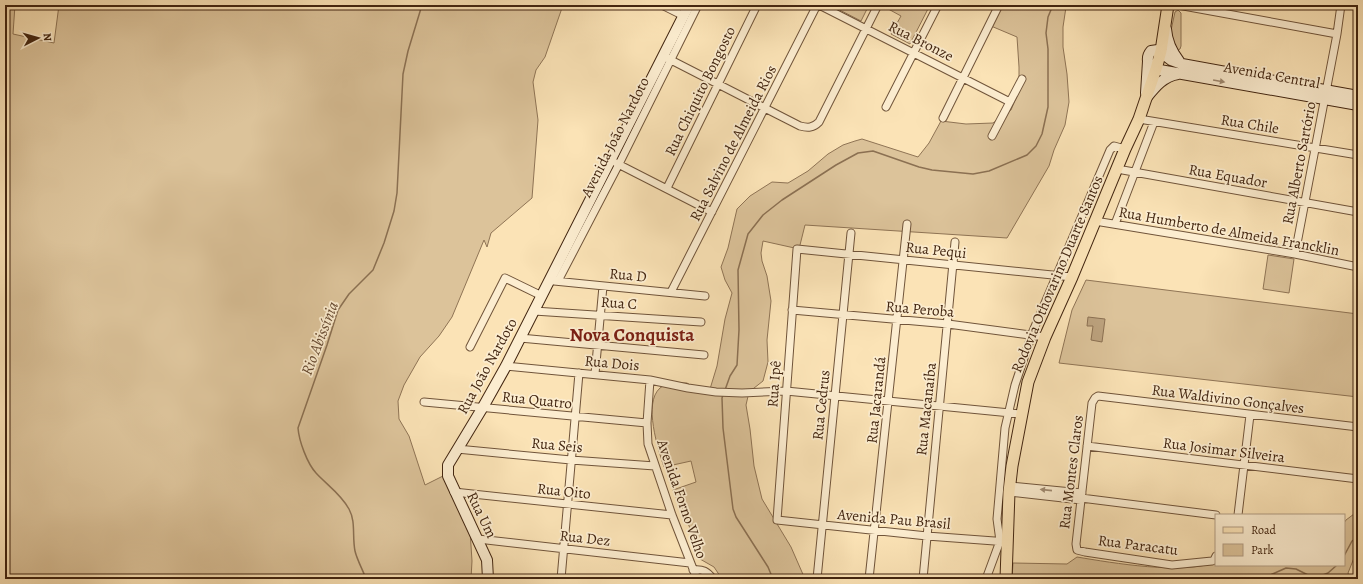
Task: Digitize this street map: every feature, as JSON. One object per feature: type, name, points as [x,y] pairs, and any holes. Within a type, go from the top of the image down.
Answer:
[{"type":"main road","name":"Rodovia Othovarino Duarte Santos","points":[[1006,579],[1004,541],[1021,414],[1028,382],[1045,336],[1072,277],[1139,119],[1156,69],[1153,54],[1165,23],[1168,5]]},
{"type":"street","points":[[662,5],[684,16]]},
{"type":"street","name":"Avenida João Nardoto","points":[[667,58],[689,5]]},
{"type":"street","name":"Avenida João Nardoto","points":[[554,281],[667,58],[698,5]]},
{"type":"street","name":"Rua Chiquito Bongosto","points":[[667,188],[757,5]]},
{"type":"street","name":"Rua Bronze","points":[[818,5],[964,77],[1010,102]]},
{"type":"street","name":"Rua Salvino de Almeida Rios","points":[[671,292],[818,5]]},
{"type":"street","points":[[667,58],[800,126],[811,128],[819,122],[878,5]]},
{"type":"street","points":[[886,107],[938,5]]},
{"type":"street","points":[[942,118],[999,5]]},
{"type":"street","points":[[1180,5],[1337,34]]},
{"type":"street","name":"Rua Alberto Sartório","points":[[1296,254],[1337,34],[1341,5]]},
{"type":"street","points":[[1165,23],[1170,50],[1181,69]]},
{"type":"street","points":[[1153,54],[1171,60],[1181,69]]},
{"type":"street","points":[[1153,54],[1150,66],[1156,69]]},
{"type":"street","points":[[1146,99],[1153,54]]},
{"type":"street","name":"Avenida Central","points":[[1156,69],[1181,69],[1325,95],[1358,106]]},
{"type":"street","points":[[1146,99],[1159,83],[1181,69]]},
{"type":"street","points":[[992,136],[1022,79]]},
{"type":"street","name":"Avenida Central","points":[[1325,95],[1358,96]]},
{"type":"street","name":"Rua Chile","points":[[1139,119],[1358,155]]},
{"type":"street","points":[[1116,224],[1154,122]]},
{"type":"street","name":"Rodovia Othovarino Duarte Santos","points":[[1004,541],[997,519],[1005,428],[1015,385],[1031,335],[1110,150],[1114,146],[1125,149]]},
{"type":"street","points":[[615,162],[712,212]]},
{"type":"street","name":"Rua Equador","points":[[1117,169],[1358,212]]},
{"type":"street","name":"Rua Humberto de Almeida Francklin","points":[[1095,221],[1296,254],[1358,267]]},
{"type":"street","name":"Rua Jacarandá","points":[[869,579],[908,224]]},
{"type":"street","name":"Rua Cedrus","points":[[816,579],[851,233]]},
{"type":"street","name":"Rua Macanaíba","points":[[923,579],[955,242]]},
{"type":"street","name":"Rua Pequi","points":[[797,249],[1072,277]]},
{"type":"street","name":"Rua Ipê","points":[[777,520],[797,249]]},
{"type":"street","points":[[470,347],[505,278],[542,296]]},
{"type":"street","name":"Rua D","points":[[554,281],[705,296]]},
{"type":"street","name":"Rua João Nardoto","points":[[448,465],[506,366],[542,296],[554,281]]},
{"type":"street","points":[[595,374],[603,286]]},
{"type":"street","name":"Rua Peroba","points":[[792,310],[948,324],[1045,336]]},
{"type":"street","name":"Rua C","points":[[534,311],[701,322]]},
{"type":"street","points":[[520,338],[704,354]]},
{"type":"street","name":"Rua Dois","points":[[506,366],[650,380],[716,392],[742,393],[786,391]]},
{"type":"street","points":[[561,579],[579,373]]},
{"type":"street","name":"Avenida Forno Velho","points":[[650,380],[647,423],[648,444],[672,515],[697,579]]},
{"type":"street","points":[[786,391],[1021,414]]},
{"type":"street","name":"Rua Waldivino Gonçalves","points":[[1095,398],[1098,396],[1358,427]]},
{"type":"street","name":"Rua Montes Claros","points":[[1077,550],[1076,544],[1092,403],[1095,398]]},
{"type":"street","name":"Rua Quatro","points":[[424,402],[647,423]]},
{"type":"street","points":[[1238,514],[1250,415]]},
{"type":"street","name":"Rua Josimar Silveira","points":[[1088,446],[1358,479]]},
{"type":"street","name":"Rua Seis","points":[[457,449],[571,460],[655,466]]},
{"type":"street","name":"Rua Um","points":[[448,465],[448,476],[454,492],[487,560],[488,579]]},
{"type":"street","points":[[1010,489],[1215,515]]},
{"type":"street","name":"Rua Oito","points":[[454,492],[672,515]]},
{"type":"street","name":"Avenida Pau Brasil","points":[[777,520],[927,536],[1004,541]]},
{"type":"street","name":"Rua Dez","points":[[478,539],[691,566],[702,569],[714,579]]},
{"type":"street","points":[[986,579],[1004,541]]},
{"type":"street","name":"Rua Paracatu","points":[[1077,550],[1172,565],[1212,561],[1215,558]]},
{"type":"green space","points":[[5,5],[15,5],[13,34],[54,43],[59,5],[563,5],[545,57],[536,70],[533,82],[538,120],[532,198],[491,233],[487,247],[484,240],[452,317],[439,336],[420,357],[404,385],[398,401],[399,419],[409,436],[425,485],[445,475],[470,530],[472,561],[471,579],[5,579]]},
{"type":"green space","points":[[830,5],[869,5],[861,21]]},
{"type":"green space","points":[[881,5],[930,5],[910,44],[891,34],[901,16]]},
{"type":"green space","points":[[1001,5],[1068,5],[1066,7],[1063,27],[1063,47],[1069,102],[1065,125],[1049,166],[1007,238],[805,225],[799,249],[763,241],[761,253],[762,261],[767,276],[771,301],[767,340],[768,362],[763,381],[749,392],[746,405],[754,466],[762,499],[791,547],[805,579],[722,579],[714,567],[700,559],[690,528],[673,490],[696,482],[691,461],[664,467],[658,449],[652,415],[655,395],[663,386],[673,383],[687,383],[693,387],[710,389],[717,366],[725,319],[732,293],[725,280],[721,267],[728,248],[737,209],[750,196],[772,182],[788,183],[808,171],[828,154],[843,145],[862,139],[918,157],[929,143],[941,121],[966,124],[993,123],[1011,110],[1019,90],[1017,37],[991,26]]},
{"type":"green space","points":[[1178,10],[1181,13],[1181,46],[1178,50],[1173,47],[1170,35],[1175,12]]},
{"type":"green space","points":[[1268,255],[1294,259],[1289,293],[1263,289]]},
{"type":"green space","points":[[1086,280],[1358,314],[1358,397],[1059,363],[1072,310]]},
{"type":"green space","points":[[1358,511],[1358,555],[1354,558],[1348,573],[1350,579],[1012,579],[1013,563],[1067,564],[1077,557],[1128,565],[1167,568],[1202,566],[1215,562],[1215,566],[1345,566],[1346,520]]},
{"type":"shaded area","points":[[1088,317],[1105,319],[1102,342],[1091,340],[1093,326],[1087,326]]},
{"type":"waterway","name":"Rio Abissínia","points":[[366,579],[355,551],[353,524],[349,509],[338,494],[313,469],[304,452],[298,428],[338,310],[349,294],[373,270],[384,243],[394,211],[397,193],[403,74],[408,51],[422,5]]},
{"type":"waterway","points":[[725,390],[730,376],[737,365],[739,330],[738,270],[748,234],[763,215],[782,200],[836,165],[858,153],[873,151],[932,170],[973,174],[989,171],[1027,155],[1036,146],[1042,134],[1048,107],[1048,49],[1046,33],[1048,17],[1053,5]]},
{"type":"waterway","points":[[723,395],[723,428],[733,509],[736,517],[768,567],[773,579]]},
{"type":"waterway","points":[[1345,554],[1352,541],[1358,537]]},
{"type":"waterway","points":[[1235,579],[1268,576],[1286,568],[1296,569],[1310,576],[1323,575],[1328,573],[1336,566]]},
{"type":"district","name":"Nova Conquista","points":[[632,334]]}]
